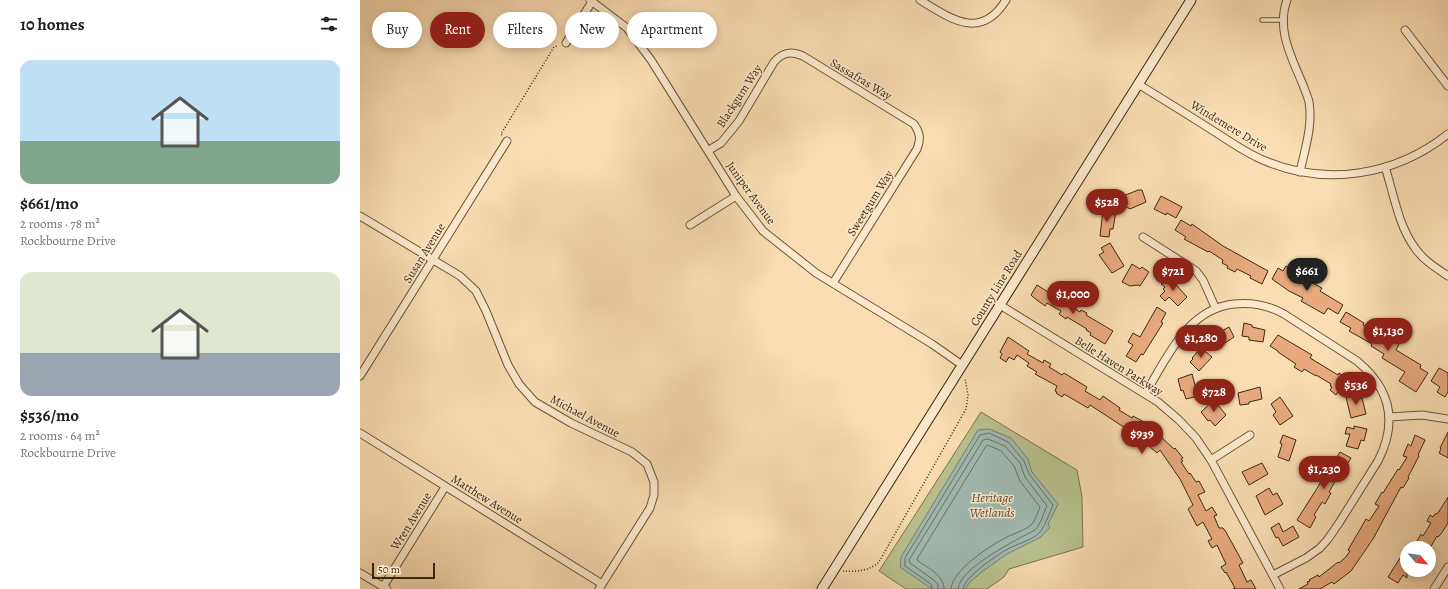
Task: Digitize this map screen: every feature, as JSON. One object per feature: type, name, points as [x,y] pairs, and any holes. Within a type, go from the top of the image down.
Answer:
[{"type":"main road","name":"County Line Road","points":[[822,589],[1190,0]]},
{"type":"street","points":[[584,12],[591,0]]},
{"type":"street","name":"Juniper Avenue","points":[[591,0],[627,28],[651,60],[709,150],[736,196],[763,231],[816,273],[932,344],[962,365]]},
{"type":"street","points":[[920,0],[949,18],[958,22],[968,23],[987,19],[996,13],[1006,0]]},
{"type":"street","points":[[1287,0],[1284,7],[1286,44],[1308,101],[1310,116],[1300,172]]},
{"type":"street","points":[[1405,30],[1448,86]]},
{"type":"street","name":"Blackgum Way","points":[[709,150],[721,143],[739,121],[774,62],[779,56],[787,52]]},
{"type":"street","name":"Sassafras Way","points":[[787,52],[803,56],[914,124],[919,132]]},
{"type":"street","name":"Windemere Drive","points":[[1138,84],[1244,150],[1276,165],[1300,172],[1333,175],[1371,171],[1397,164],[1435,144],[1448,134]]},
{"type":"street","name":"Sweetgum Way","points":[[834,283],[916,149],[920,141],[919,132]]},
{"type":"street","name":"Susan Avenue","points":[[360,376],[507,141]]},
{"type":"street","points":[[1385,167],[1404,229],[1415,248],[1425,259],[1448,276]]},
{"type":"street","points":[[690,225],[736,196]]},
{"type":"street","name":"Michael Avenue","points":[[360,216],[460,276],[476,291],[486,311],[508,365],[519,384],[535,402],[571,423],[632,452],[647,464],[654,482],[654,495],[650,508],[601,586]]},
{"type":"street","points":[[1143,237],[1196,271],[1203,280],[1216,308]]},
{"type":"street","points":[[1145,394],[1187,328],[1199,317],[1216,308],[1246,302],[1274,309],[1284,314],[1357,361],[1367,369],[1378,382],[1385,397],[1390,421],[1383,450],[1328,539],[1320,548],[1306,558],[1273,575]]},
{"type":"street","name":"Belle Haven Parkway","points":[[1000,305],[1158,402],[1179,420],[1196,438],[1211,460],[1280,589]]},
{"type":"street","points":[[1389,417],[1422,415],[1448,419]]},
{"type":"street","name":"Matthew Avenue","points":[[360,433],[601,586]]},
{"type":"street","points":[[1211,460],[1250,435]]},
{"type":"street","name":"Wren Avenue","points":[[385,588],[445,486]]},
{"type":"street","points":[[1434,589],[1448,567]]},
{"type":"street","points":[[360,573],[385,588]]},
{"type":"lane","points":[[1262,20],[1284,20]]},
{"type":"path","points":[[507,141],[501,134],[554,47],[565,43]]},
{"type":"path","points":[[834,570],[851,571],[872,568],[879,562],[966,410],[968,395],[962,365]]},
{"type":"green space","name":"Heritage Wetlands","points":[[981,412],[1077,470],[1082,497],[1083,547],[1009,569],[1004,577],[987,589],[906,589],[879,571]]},
{"type":"water","name":"Heritage Wetlands","points":[[989,429],[1011,438],[1028,459],[1032,472],[1058,504],[1048,524],[1050,527],[1041,537],[1007,554],[983,571],[970,582],[965,589],[934,589],[900,567],[901,557],[978,430]]},
{"type":"building","points":[[1138,190],[1142,190],[1146,202],[1130,209],[1126,207],[1120,209],[1116,199]]},
{"type":"building","points":[[1161,196],[1182,207],[1176,218],[1167,213],[1166,215],[1154,209]]},
{"type":"building","points":[[1103,210],[1116,211],[1113,229],[1110,229],[1109,237],[1100,236]]},
{"type":"building","points":[[1181,220],[1191,226],[1192,224],[1223,246],[1268,271],[1262,284],[1250,278],[1251,276],[1237,269],[1235,272],[1227,268],[1228,266],[1222,263],[1223,260],[1209,251],[1208,252],[1184,239],[1186,237],[1175,230]]},
{"type":"building","points":[[1110,243],[1124,266],[1112,273],[1099,255],[1104,252],[1101,248]]},
{"type":"building","points":[[1132,264],[1140,269],[1142,267],[1149,272],[1140,286],[1130,286],[1122,282]]},
{"type":"building","points":[[1286,266],[1293,270],[1289,278],[1300,284],[1301,282],[1308,285],[1311,282],[1322,288],[1320,291],[1343,305],[1338,314],[1328,308],[1324,314],[1301,301],[1303,298],[1289,291],[1272,279],[1278,268],[1283,271]]},
{"type":"building","points":[[1169,277],[1187,297],[1178,306],[1169,297],[1165,301],[1160,296],[1165,291],[1163,289],[1165,287],[1161,284]]},
{"type":"building","points":[[1037,285],[1080,312],[1081,310],[1087,313],[1086,315],[1113,331],[1105,344],[1090,335],[1091,333],[1086,330],[1087,329],[1059,314],[1061,311],[1047,303],[1045,306],[1033,297],[1031,295]]},
{"type":"building","points":[[1157,307],[1166,313],[1161,322],[1163,323],[1143,355],[1141,354],[1136,362],[1126,356],[1133,345],[1128,342],[1133,333],[1140,337]]},
{"type":"building","points":[[1346,312],[1364,323],[1363,325],[1399,344],[1396,350],[1421,365],[1420,368],[1428,373],[1416,392],[1399,381],[1405,372],[1382,358],[1384,354],[1371,346],[1372,344],[1349,331],[1351,328],[1340,322]]},
{"type":"building","points":[[1244,323],[1252,325],[1252,327],[1265,330],[1263,342],[1249,340],[1249,337],[1242,336]]},
{"type":"building","points":[[1229,327],[1234,337],[1216,349],[1208,337],[1219,330],[1220,332]]},
{"type":"building","points":[[1278,335],[1312,355],[1310,358],[1349,380],[1340,393],[1338,392],[1336,395],[1330,390],[1332,387],[1330,386],[1331,384],[1316,375],[1304,369],[1302,372],[1294,367],[1296,364],[1270,346]]},
{"type":"building","points":[[1008,337],[1029,351],[1027,354],[1043,363],[1044,360],[1051,364],[1049,367],[1062,375],[1064,373],[1087,387],[1085,391],[1100,400],[1103,396],[1120,408],[1119,410],[1132,418],[1133,416],[1144,422],[1143,424],[1159,439],[1161,437],[1174,449],[1175,448],[1183,458],[1181,459],[1183,461],[1181,462],[1189,474],[1190,473],[1196,482],[1199,481],[1205,492],[1198,495],[1206,511],[1212,507],[1217,515],[1214,516],[1219,528],[1223,528],[1226,532],[1243,563],[1239,565],[1247,582],[1251,580],[1256,589],[1233,589],[1235,588],[1226,572],[1225,573],[1221,567],[1226,564],[1217,545],[1212,548],[1208,541],[1212,539],[1203,522],[1197,526],[1188,509],[1193,505],[1180,479],[1160,450],[1157,453],[1136,435],[1090,405],[1088,408],[1064,394],[1062,397],[1055,391],[1057,386],[1035,374],[1037,372],[1027,366],[1029,363],[1017,355],[1014,360],[1009,357],[1006,362],[1000,358],[1002,354],[1000,352]]},
{"type":"building","points":[[1201,348],[1212,357],[1199,371],[1190,362]]},
{"type":"building","points":[[1439,368],[1448,373],[1448,392],[1445,397],[1437,392],[1440,387],[1431,381]]},
{"type":"building","points":[[1192,374],[1198,396],[1186,399],[1183,390],[1181,391],[1178,379]]},
{"type":"building","points":[[1260,387],[1262,399],[1249,402],[1249,404],[1240,405],[1238,393]]},
{"type":"building","points":[[1358,393],[1359,399],[1362,398],[1366,414],[1351,418],[1346,397]]},
{"type":"building","points":[[1280,397],[1293,416],[1280,425],[1273,415],[1276,412],[1271,404]]},
{"type":"building","points":[[1214,400],[1226,415],[1215,426],[1210,420],[1208,421],[1201,412]]},
{"type":"building","points":[[1354,426],[1367,429],[1364,441],[1361,440],[1358,449],[1346,446],[1350,434],[1345,434],[1347,427],[1354,429]]},
{"type":"building","points":[[1448,432],[1448,458],[1439,453]]},
{"type":"building","points":[[1283,435],[1296,440],[1289,461],[1278,457]]},
{"type":"building","points":[[1415,435],[1425,440],[1418,455],[1419,456],[1408,477],[1409,478],[1403,488],[1401,487],[1373,539],[1351,571],[1334,584],[1332,582],[1320,589],[1299,589],[1308,584],[1307,582],[1310,581],[1309,580],[1318,575],[1319,577],[1345,558],[1366,519],[1369,521],[1379,506],[1375,504],[1382,492],[1383,493],[1407,457],[1403,456],[1408,444],[1411,446]]},
{"type":"building","points":[[1340,452],[1351,458],[1345,468],[1347,469],[1341,480],[1337,478],[1329,492],[1331,493],[1325,504],[1322,502],[1314,515],[1316,517],[1310,528],[1297,520]]},
{"type":"building","points":[[1262,463],[1268,474],[1249,485],[1242,472]]},
{"type":"building","points":[[1269,488],[1273,495],[1277,493],[1283,504],[1265,515],[1256,496]]},
{"type":"building","points":[[1448,497],[1448,523],[1441,534],[1438,537],[1437,536],[1434,541],[1417,541],[1421,534],[1423,536],[1431,523],[1427,521],[1430,515],[1433,517],[1438,513]]},
{"type":"building","points":[[1279,523],[1283,532],[1293,526],[1299,537],[1283,546],[1278,537],[1276,538],[1271,528]]},
{"type":"building","points":[[1400,558],[1400,577],[1402,577],[1398,583],[1388,577]]}]
